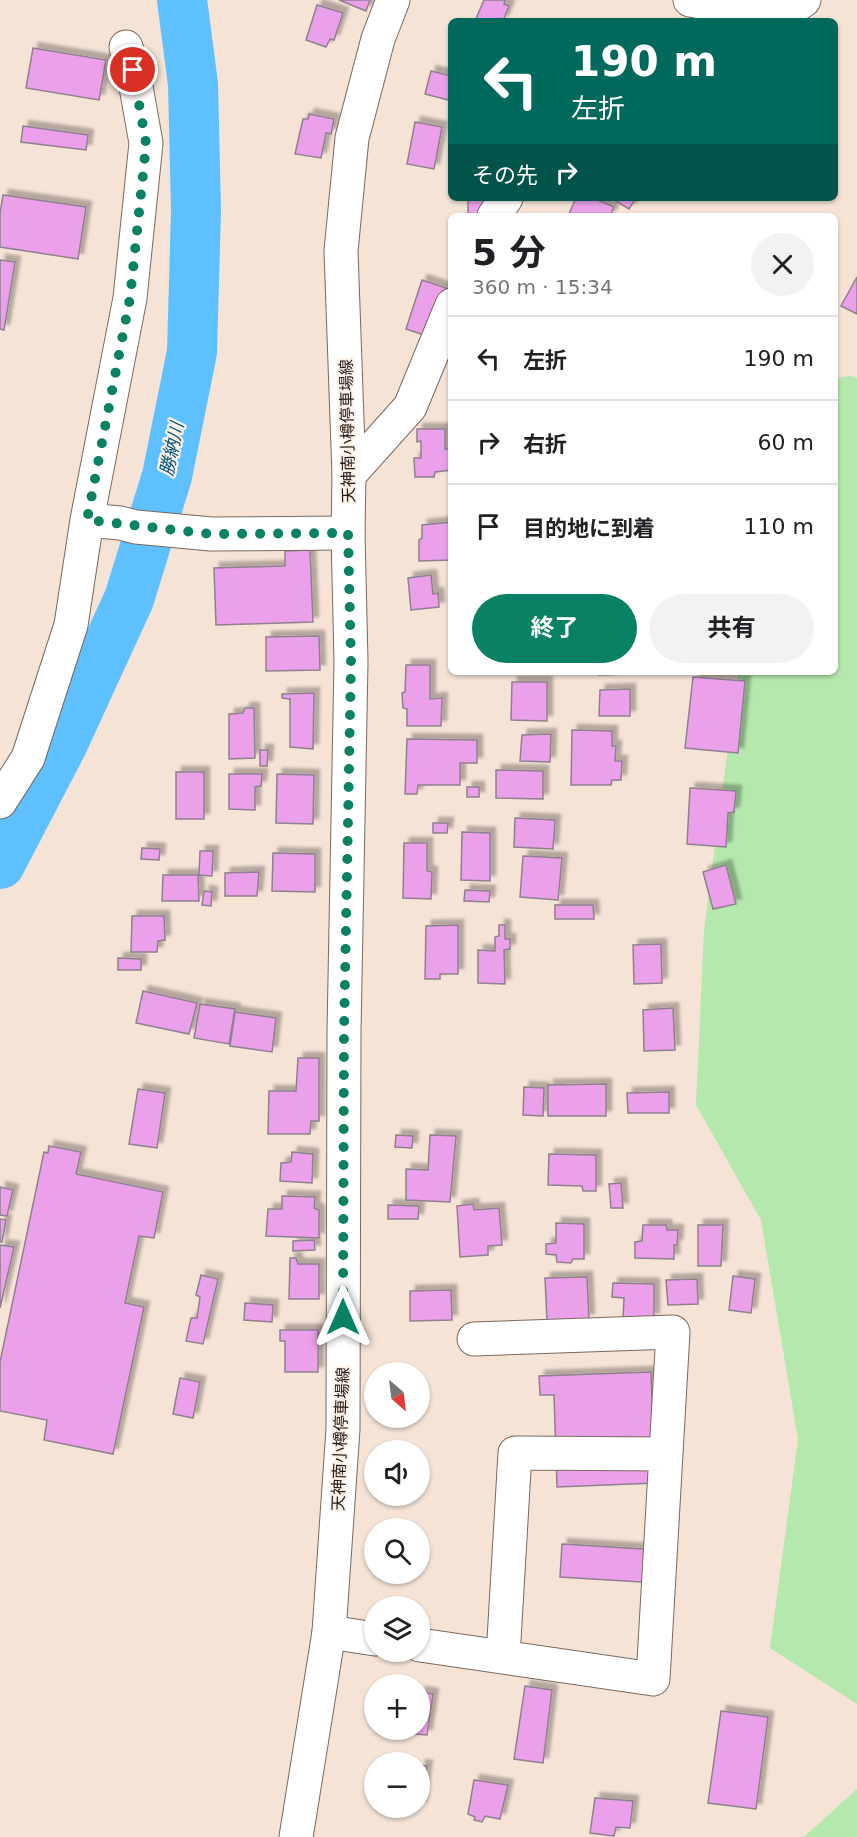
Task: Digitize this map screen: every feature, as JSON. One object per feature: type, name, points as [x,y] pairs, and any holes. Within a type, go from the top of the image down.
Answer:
[{"type":"street","name":"天神南小樽停車場線","points":[[296,1837],[329,1632],[343,1429],[344,1032],[351,662],[348,533],[350,475],[341,251],[352,138],[378,39],[393,0]]},
{"type":"street","points":[[690,0],[786,13]]},
{"type":"street","points":[[0,802],[28,758],[71,625],[87,520],[130,298],[146,143],[133,70],[126,47]]},
{"type":"street","points":[[350,475],[410,407],[448,314]]},
{"type":"street","points":[[87,520],[211,534],[348,533]]},
{"type":"street","points":[[430,1646],[653,1679],[673,1332],[474,1339]]},
{"type":"street","points":[[503,1657],[515,1453],[666,1454]]},
{"type":"street","points":[[329,1632],[364,1637]]},
{"type":"green space","points":[[851,376],[857,378],[857,1704],[770,1648],[798,1439],[761,1220],[696,1105],[704,930],[738,675],[838,675],[838,378]]},
{"type":"green space","points":[[857,1789],[857,1837],[804,1837]]},
{"type":"building","points":[[339,0],[370,0],[366,11]]},
{"type":"building","points":[[484,0],[505,0],[504,4],[509,6],[504,18],[476,18]]},
{"type":"building","points":[[317,5],[343,13],[334,40],[330,39],[326,47],[306,40]]},
{"type":"building","points":[[33,48],[106,60],[99,100],[26,88]]},
{"type":"building","points":[[431,71],[448,75],[448,100],[425,94]]},
{"type":"building","points":[[309,114],[334,119],[331,134],[326,133],[321,158],[295,154],[303,119],[308,119]]},
{"type":"building","points":[[415,122],[442,127],[434,169],[407,164]]},
{"type":"building","points":[[23,126],[88,135],[86,150],[21,142]]},
{"type":"building","points":[[3,195],[86,207],[78,259],[0,247],[0,213]]},
{"type":"building","points":[[468,201],[504,201],[498,213],[468,213]]},
{"type":"building","points":[[575,201],[600,201],[614,207],[611,213],[569,213]]},
{"type":"building","points":[[616,201],[634,201],[629,209]]},
{"type":"building","points":[[0,260],[15,262],[4,330],[0,329]]},
{"type":"building","points":[[857,277],[857,314],[841,306]]},
{"type":"building","points":[[422,280],[448,289],[433,338],[406,329]]},
{"type":"building","points":[[417,429],[445,429],[448,470],[435,472],[434,477],[415,477],[414,458],[421,458],[421,441],[417,442]]},
{"type":"building","points":[[448,522],[448,560],[419,561],[422,525]]},
{"type":"building","points":[[310,550],[313,622],[216,625],[214,568],[285,566],[285,551]]},
{"type":"building","points":[[431,575],[433,594],[438,593],[439,607],[411,610],[408,578]]},
{"type":"building","points":[[319,636],[320,670],[266,671],[266,637]]},
{"type":"building","points":[[406,665],[430,665],[430,699],[442,698],[441,726],[407,726],[407,709],[403,708],[402,693],[405,692]]},
{"type":"building","points":[[693,677],[745,681],[738,753],[685,748]]},
{"type":"building","points":[[512,682],[547,682],[547,721],[511,720]]},
{"type":"building","points":[[630,689],[630,716],[599,716],[600,690]]},
{"type":"building","points":[[314,693],[313,749],[290,747],[290,699],[282,698],[282,694]]},
{"type":"building","points":[[245,708],[254,708],[255,758],[229,759],[229,714],[243,713]]},
{"type":"building","points":[[572,730],[612,731],[612,746],[616,746],[615,761],[622,761],[621,780],[612,780],[611,785],[571,785]]},
{"type":"building","points":[[551,734],[550,762],[520,761],[522,735]]},
{"type":"building","points":[[407,739],[477,740],[477,763],[460,763],[460,785],[418,785],[417,794],[405,794]]},
{"type":"building","points":[[260,750],[268,750],[267,766],[260,766]]},
{"type":"building","points":[[496,770],[543,771],[543,799],[496,798]]},
{"type":"building","points":[[176,772],[204,772],[204,819],[176,819]]},
{"type":"building","points":[[229,774],[262,774],[261,786],[255,787],[255,810],[229,809]]},
{"type":"building","points":[[277,774],[314,775],[313,824],[276,823]]},
{"type":"building","points":[[467,787],[479,787],[479,797],[467,797]]},
{"type":"building","points":[[690,788],[736,791],[734,812],[728,813],[726,847],[687,844]]},
{"type":"building","points":[[515,818],[555,820],[553,849],[514,847]]},
{"type":"building","points":[[433,823],[448,823],[447,833],[433,833]]},
{"type":"building","points":[[462,832],[490,833],[490,881],[461,880]]},
{"type":"building","points":[[404,843],[427,843],[427,871],[432,872],[431,899],[403,898]]},
{"type":"building","points":[[142,848],[160,849],[159,860],[141,859]]},
{"type":"building","points":[[200,851],[213,851],[212,876],[199,875]]},
{"type":"building","points":[[273,853],[315,854],[315,892],[272,891]]},
{"type":"building","points":[[523,856],[562,858],[558,900],[520,897]]},
{"type":"building","points":[[726,865],[736,904],[713,909],[703,872]]},
{"type":"building","points":[[259,872],[257,896],[225,896],[225,873]]},
{"type":"building","points":[[163,875],[198,875],[199,901],[162,901]]},
{"type":"building","points":[[465,890],[490,891],[489,902],[464,901]]},
{"type":"building","points":[[204,891],[212,892],[211,906],[202,905]]},
{"type":"building","points":[[555,905],[593,905],[594,919],[555,919]]},
{"type":"building","points":[[132,916],[164,916],[165,940],[158,941],[157,952],[131,952]]},
{"type":"building","points":[[458,925],[458,974],[440,974],[440,979],[425,979],[426,926]]},
{"type":"building","points":[[499,925],[505,925],[505,939],[510,939],[510,949],[504,950],[505,984],[478,983],[478,950],[495,951],[495,937],[499,936]]},
{"type":"building","points":[[661,944],[662,983],[634,984],[633,945]]},
{"type":"building","points":[[118,958],[141,959],[141,970],[118,970]]},
{"type":"building","points":[[143,991],[197,1003],[189,1034],[136,1023]]},
{"type":"building","points":[[200,1004],[235,1009],[229,1044],[194,1038]]},
{"type":"building","points":[[673,1008],[675,1050],[644,1051],[643,1010]]},
{"type":"building","points":[[235,1012],[276,1018],[272,1052],[230,1046]]},
{"type":"building","points":[[298,1058],[319,1058],[319,1121],[311,1121],[310,1134],[268,1134],[269,1091],[296,1091]]},
{"type":"building","points":[[606,1084],[606,1116],[548,1116],[548,1085]]},
{"type":"building","points":[[524,1087],[544,1088],[543,1116],[523,1115]]},
{"type":"building","points":[[138,1089],[165,1093],[157,1148],[129,1144]]},
{"type":"building","points":[[669,1092],[669,1113],[628,1113],[627,1093]]},
{"type":"building","points":[[396,1135],[413,1136],[412,1148],[395,1147]]},
{"type":"building","points":[[430,1135],[456,1136],[450,1202],[406,1200],[406,1169],[428,1170]]},
{"type":"building","points":[[49,1146],[81,1152],[76,1174],[163,1192],[154,1238],[139,1236],[125,1303],[144,1307],[113,1454],[44,1440],[47,1420],[0,1411],[0,1362],[44,1152],[48,1153]]},
{"type":"building","points":[[292,1152],[313,1154],[312,1183],[280,1181],[281,1163],[291,1162]]},
{"type":"building","points":[[549,1154],[596,1155],[596,1191],[583,1191],[582,1186],[548,1185]]},
{"type":"building","points":[[621,1183],[623,1208],[611,1208],[609,1184]]},
{"type":"building","points":[[0,1187],[13,1190],[7,1216],[0,1215]]},
{"type":"building","points":[[282,1196],[315,1197],[314,1208],[319,1210],[319,1238],[266,1236],[268,1209],[282,1209]]},
{"type":"building","points":[[473,1204],[474,1210],[499,1208],[502,1245],[488,1246],[488,1255],[460,1257],[457,1206]]},
{"type":"building","points":[[388,1205],[419,1206],[418,1219],[388,1219]]},
{"type":"building","points":[[0,1219],[6,1220],[2,1242],[0,1242]]},
{"type":"building","points":[[556,1223],[584,1224],[584,1259],[573,1259],[571,1263],[557,1262],[556,1255],[546,1254],[546,1244],[556,1243]]},
{"type":"building","points":[[643,1225],[666,1225],[667,1230],[678,1230],[677,1245],[674,1245],[674,1259],[635,1258],[635,1242],[642,1241]]},
{"type":"building","points":[[698,1225],[723,1225],[721,1266],[698,1266]]},
{"type":"building","points":[[314,1240],[315,1250],[293,1251],[293,1241]]},
{"type":"building","points":[[0,1245],[14,1247],[0,1308]]},
{"type":"building","points":[[290,1258],[296,1258],[298,1264],[319,1264],[319,1299],[289,1299]]},
{"type":"building","points":[[201,1275],[218,1279],[203,1344],[186,1341],[191,1318],[197,1318],[200,1297],[196,1295]]},
{"type":"building","points":[[733,1276],[755,1279],[751,1313],[729,1310]]},
{"type":"building","points":[[587,1277],[589,1319],[547,1320],[545,1278]]},
{"type":"building","points":[[697,1279],[698,1304],[668,1305],[666,1280]]},
{"type":"building","points":[[613,1283],[654,1284],[654,1318],[623,1318],[624,1298],[612,1297]]},
{"type":"building","points":[[451,1290],[452,1320],[410,1321],[410,1291]]},
{"type":"building","points":[[245,1303],[273,1305],[272,1322],[244,1320]]},
{"type":"building","points":[[280,1330],[318,1330],[318,1372],[285,1372],[285,1341],[280,1341]]},
{"type":"building","points":[[651,1372],[655,1483],[557,1487],[554,1395],[540,1395],[539,1376]]},
{"type":"building","points":[[180,1378],[200,1382],[193,1418],[173,1414]]},
{"type":"building","points":[[562,1544],[659,1550],[657,1583],[560,1577]]},
{"type":"building","points":[[525,1686],[552,1690],[543,1763],[514,1759]]},
{"type":"building","points":[[430,1694],[433,1694],[430,1714]]},
{"type":"building","points":[[721,1711],[768,1717],[756,1809],[708,1803]]},
{"type":"building","points":[[474,1780],[508,1785],[500,1819],[485,1816],[482,1822],[474,1820],[475,1817],[468,1814]]},
{"type":"building","points":[[595,1798],[633,1801],[630,1828],[616,1827],[614,1836],[590,1833]]},
{"type":"waterway","name":"勝納川","points":[[0,864],[62,745],[129,599],[167,476],[192,352],[196,210],[193,84],[182,0]]},
{"type":"route","points":[[133,70],[146,143],[144,165],[130,298],[87,520],[211,534],[348,533],[351,662],[344,1032],[343,1317]]}]
